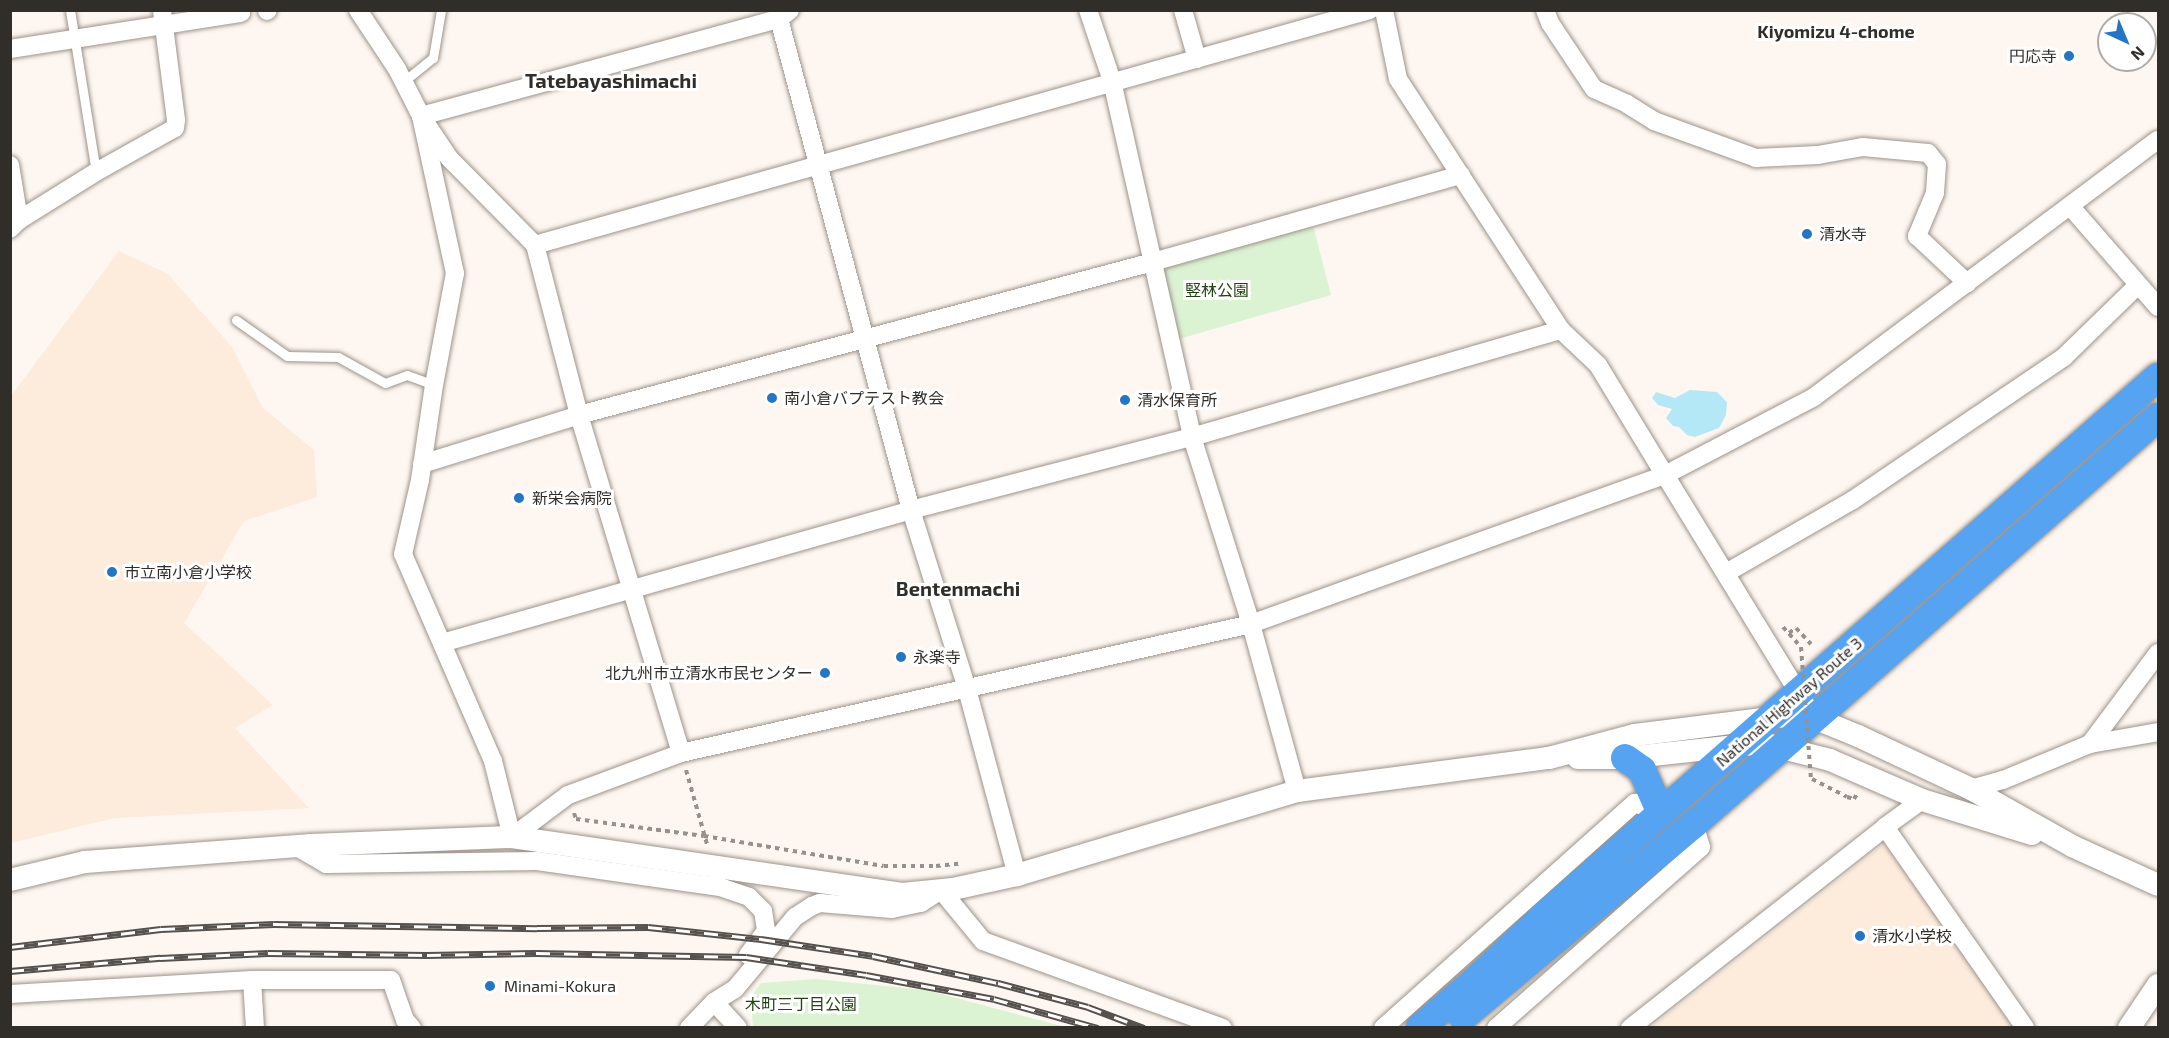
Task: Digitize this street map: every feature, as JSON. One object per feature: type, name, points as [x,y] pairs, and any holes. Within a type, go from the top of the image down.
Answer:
[{"type":"highway","name":"National Highway Route 3","points":[[1451,1028],[1546,914],[2158,377]]},
{"type":"highway","name":"National Highway Route 3","points":[[1420,1028],[1482,988],[1694,824],[2158,417]]},
{"type":"highway","points":[[1625,758],[1642,770],[1661,813]]},
{"type":"street","points":[[358,10],[403,82],[421,116],[449,158],[535,245],[579,415],[681,753]]},
{"type":"street","points":[[1088,10],[1112,81],[1192,437],[1251,624],[1298,791]]},
{"type":"street","points":[[1183,10],[1197,59]]},
{"type":"street","points":[[535,245],[1370,10]]},
{"type":"street","points":[[1384,10],[1398,79],[1561,330],[1598,365],[1818,728],[1828,737],[1907,774],[1954,811]]},
{"type":"street","points":[[1545,10],[1550,23],[1594,89],[1627,104],[1654,122],[1756,158],[1818,155],[1863,147],[1928,153],[1937,164],[1935,193],[1917,236],[1967,283]]},
{"type":"street","points":[[10,49],[74,38],[163,17],[241,13]]},
{"type":"street","points":[[421,116],[781,13],[818,166],[911,510],[967,689],[1017,875]]},
{"type":"street","points":[[10,165],[15,225],[96,172],[175,128],[177,120],[163,17]]},
{"type":"street","points":[[421,116],[455,273],[422,464],[403,554],[493,761],[512,837]]},
{"type":"street","points":[[512,837],[567,795],[681,753],[1251,624],[1665,475],[1814,397],[2158,140]]},
{"type":"street","points":[[422,464],[579,415],[1153,262],[1461,175]]},
{"type":"street","points":[[2070,206],[2158,307]]},
{"type":"street","points":[[1726,573],[1853,500],[2064,357],[2138,285]]},
{"type":"street","points":[[442,643],[911,510],[1192,437],[1561,330]]},
{"type":"street","points":[[2090,744],[2158,653]]},
{"type":"street","points":[[1814,718],[1812,694],[1823,673]]},
{"type":"street","points":[[1855,682],[1849,692],[1845,712],[1847,722],[1858,736]]},
{"type":"street","points":[[1550,758],[1635,735],[1793,714],[1814,718],[1971,789],[2072,846],[2158,885]]},
{"type":"street","points":[[1971,789],[2003,780],[2090,744],[2158,732]]},
{"type":"street","points":[[10,880],[85,862],[295,846],[512,837],[902,894],[940,890],[1017,875],[1298,791],[1550,758],[1625,758],[1762,743],[1830,760],[1922,800],[2072,846]]},
{"type":"street","points":[[1630,1028],[1922,800]]},
{"type":"street","points":[[1383,1028],[1635,803],[1661,813]]},
{"type":"street","points":[[1496,1028],[1701,847],[1694,824]]},
{"type":"street","points":[[1885,827],[2025,1028]]},
{"type":"street","points":[[295,846],[326,864],[537,861],[720,887],[736,892],[759,906],[765,918],[766,931],[724,984],[714,1002]]},
{"type":"street","points":[[689,1028],[714,1002],[735,989],[795,918],[812,906],[820,903],[892,909],[921,903],[940,890]]},
{"type":"street","points":[[940,890],[983,941],[1223,1028]]},
{"type":"street","points":[[252,980],[255,1028]]},
{"type":"street","points":[[10,994],[252,980],[392,980],[405,1020],[412,1028]]},
{"type":"street","points":[[2129,1028],[2158,985]]},
{"type":"street","points":[[714,1002],[738,1028]]},
{"type":"lane","points":[[70,10],[96,172]]},
{"type":"lane","points":[[403,82],[433,58],[441,10]]},
{"type":"lane","points":[[236,320],[287,356],[338,357],[385,383],[407,375],[434,385]]},
{"type":"path","points":[[1789,633],[1796,628],[1811,644]]},
{"type":"path","points":[[1801,647],[1811,779],[1854,799],[1858,792]]},
{"type":"path","points":[[681,753],[714,867]]},
{"type":"path","points":[[567,795],[576,819],[704,836],[884,866],[936,866],[969,862]]},
{"type":"shaded area","name":"市立南小倉小学校","points":[[119,251],[168,274],[232,347],[263,408],[314,450],[317,497],[244,521],[184,623],[273,705],[235,728],[309,808],[115,818],[11,843],[11,396]]},
{"type":"shaded area","name":"清水小学校","points":[[1884,844],[2020,1027],[1650,1028]]},
{"type":"green space","name":"竪林公園","points":[[1313,225],[1331,295],[1179,339],[1161,276],[1168,266]]},
{"type":"green space","name":"木町三丁目公園","points":[[815,979],[926,990],[1065,1027],[753,1027],[751,997],[761,983]]},
{"type":"water","points":[[1690,390],[1717,392],[1727,402],[1726,415],[1719,428],[1695,437],[1687,435],[1679,427],[1673,426],[1666,418],[1672,409],[1658,405],[1652,398],[1656,392],[1675,398]]},
{"type":"railway","points":[[10,947],[161,929],[274,924],[537,928],[648,927],[761,939],[873,956],[998,983],[1088,1007],[1144,1028]]},
{"type":"railway","points":[[10,971],[160,958],[268,953],[427,955],[536,953],[746,957],[866,975],[994,999],[1098,1028]]},
{"type":"place","name":"円応寺","points":[[2069,56]]},
{"type":"place","name":"清水寺","points":[[1807,234]]},
{"type":"place","name":"南小倉バプテスト教会","points":[[772,398]]},
{"type":"place","name":"清水保育所","points":[[1125,400]]},
{"type":"place","name":"新栄会病院","points":[[519,498]]},
{"type":"place","name":"市立南小倉小学校","points":[[112,572]]},
{"type":"place","name":"永楽寺","points":[[901,657]]},
{"type":"place","name":"北九州市立清水市民センター","points":[[825,673]]},
{"type":"place","name":"清水小学校","points":[[1860,936]]},
{"type":"place","name":"Minami-Kokura","points":[[490,986]]},
{"type":"district","name":"Kiyomizu 4-chome","points":[[1836,31]]},
{"type":"district","name":"Tatebayashimachi","points":[[611,80]]},
{"type":"district","name":"Bentenmachi","points":[[958,588]]}]
